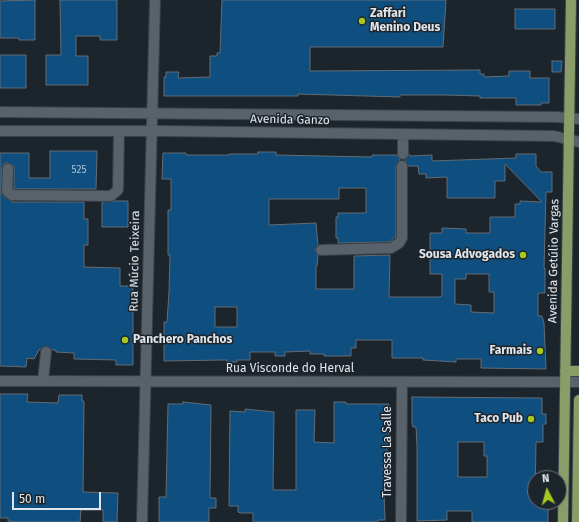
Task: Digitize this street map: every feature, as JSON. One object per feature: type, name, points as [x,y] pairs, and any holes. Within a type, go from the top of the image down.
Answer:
[{"type":"main road","name":"Avenida Getúlio Vargas","points":[[563,522],[565,382],[574,162],[571,0]]},
{"type":"main road","points":[[566,371],[579,371]]},
{"type":"main road","points":[[577,522],[579,400]]},
{"type":"street","name":"Rua Múcio Teixeira","points":[[142,522],[150,131],[155,0]]},
{"type":"street","name":"Avenida Ganzo","points":[[0,112],[574,119]]},
{"type":"street","points":[[358,116],[358,134]]},
{"type":"street","name":"Avenida Ganzo","points":[[0,131],[150,131],[554,136],[574,141]]},
{"type":"street","points":[[8,169],[7,190],[12,194],[111,196],[118,190],[119,131]]},
{"type":"street","points":[[403,134],[403,154]]},
{"type":"street","points":[[321,250],[391,248],[398,243],[402,238],[402,166]]},
{"type":"street","points":[[43,382],[46,352]]},
{"type":"street","name":"Rua Visconde do Herval","points":[[0,381],[579,382]]},
{"type":"street","name":"Travessa La Salle","points":[[401,522],[402,382]]},
{"type":"building","points":[[35,0],[35,40],[0,38],[0,1]]},
{"type":"building","points":[[60,0],[117,0],[117,40],[100,40],[100,36],[76,36],[76,56],[88,56],[88,85],[46,85],[46,55],[61,55]]},
{"type":"building","points":[[222,0],[446,0],[443,47],[310,47],[310,71],[480,70],[480,74],[484,74],[484,77],[509,76],[509,71],[530,71],[530,78],[549,78],[549,103],[541,103],[541,105],[516,105],[516,98],[480,98],[480,96],[446,95],[400,95],[400,97],[298,94],[298,96],[164,96],[164,77],[166,77],[166,72],[179,72],[178,78],[210,77],[210,56],[217,56],[217,53],[220,53]]},
{"type":"building","points":[[515,9],[555,9],[555,29],[515,29]]},
{"type":"building","points":[[0,55],[26,55],[26,88],[0,88]]},
{"type":"building","points":[[552,61],[562,61],[561,72],[552,72]]},
{"type":"building","points":[[50,151],[97,151],[96,189],[14,189],[14,166],[5,163],[2,168],[1,193],[12,202],[84,202],[84,219],[88,219],[88,245],[84,245],[84,267],[120,268],[120,286],[133,286],[133,365],[116,365],[116,360],[74,359],[74,353],[56,352],[56,350],[52,350],[46,346],[39,350],[34,359],[27,358],[26,367],[0,366],[0,153],[29,153],[29,178],[50,178]]},
{"type":"building","points":[[258,152],[276,152],[276,155],[372,157],[372,155],[397,155],[400,160],[396,166],[396,236],[389,242],[338,243],[338,238],[336,238],[336,217],[338,217],[338,213],[366,213],[366,188],[339,188],[339,199],[269,199],[269,225],[316,223],[318,245],[315,250],[318,255],[316,266],[316,289],[354,289],[354,256],[390,255],[389,297],[440,297],[442,295],[442,274],[430,274],[430,233],[442,233],[442,228],[466,229],[466,233],[490,233],[490,217],[515,217],[515,204],[520,204],[520,201],[542,202],[505,164],[505,181],[495,181],[495,198],[447,198],[447,177],[426,178],[426,174],[419,174],[418,166],[408,166],[405,160],[409,154],[411,156],[432,155],[432,161],[516,158],[516,154],[536,154],[536,166],[541,172],[552,172],[552,192],[546,192],[544,268],[545,293],[538,293],[538,316],[542,316],[544,323],[546,369],[481,368],[481,359],[456,359],[456,362],[423,360],[423,358],[392,358],[392,340],[356,340],[356,348],[351,348],[351,356],[324,356],[324,354],[310,354],[310,351],[285,352],[285,356],[275,356],[275,352],[250,352],[250,360],[237,360],[237,362],[227,362],[227,360],[164,361],[164,322],[167,322],[169,292],[170,255],[168,255],[168,210],[171,210],[171,179],[162,179],[163,153],[186,153],[186,155],[258,154]],"holes":[[[466,274],[489,274],[489,292],[494,292],[494,313],[471,312],[471,305],[455,304],[455,279],[466,279]],[[215,307],[237,307],[237,327],[215,327]]]},
{"type":"building","points":[[128,201],[128,227],[102,227],[102,202]]},
{"type":"building","points":[[0,394],[28,394],[27,402],[58,403],[59,395],[82,395],[82,401],[84,401],[83,492],[118,493],[117,522],[103,522],[103,510],[81,510],[80,522],[17,522],[8,521],[8,518],[0,518]]},
{"type":"building","points":[[412,397],[542,398],[542,414],[546,414],[546,424],[543,424],[543,442],[536,442],[536,470],[527,470],[527,510],[548,510],[548,522],[472,522],[472,511],[447,511],[447,520],[417,521],[417,445],[416,427],[413,427]],"holes":[[[458,442],[484,442],[484,456],[487,456],[487,477],[458,477]]]},
{"type":"building","points":[[183,402],[211,405],[210,498],[216,498],[216,508],[209,508],[209,522],[159,522],[159,497],[166,497],[168,404],[183,404]]},
{"type":"building","points":[[334,402],[346,402],[346,404],[389,404],[389,439],[387,439],[387,456],[384,456],[383,467],[385,520],[378,520],[378,522],[253,522],[253,513],[241,513],[238,512],[238,506],[229,506],[230,411],[245,412],[245,409],[274,412],[273,490],[296,490],[296,410],[315,410],[314,442],[334,443]]},
{"type":"place","name":"Zaffari Menino Deus","points":[[362,21]]},
{"type":"place","name":"Sousa Advogados","points":[[523,255]]},
{"type":"place","name":"Panchero Panchos","points":[[125,340]]},
{"type":"place","name":"Farmais","points":[[540,351]]},
{"type":"place","name":"Taco Pub","points":[[531,419]]}]
